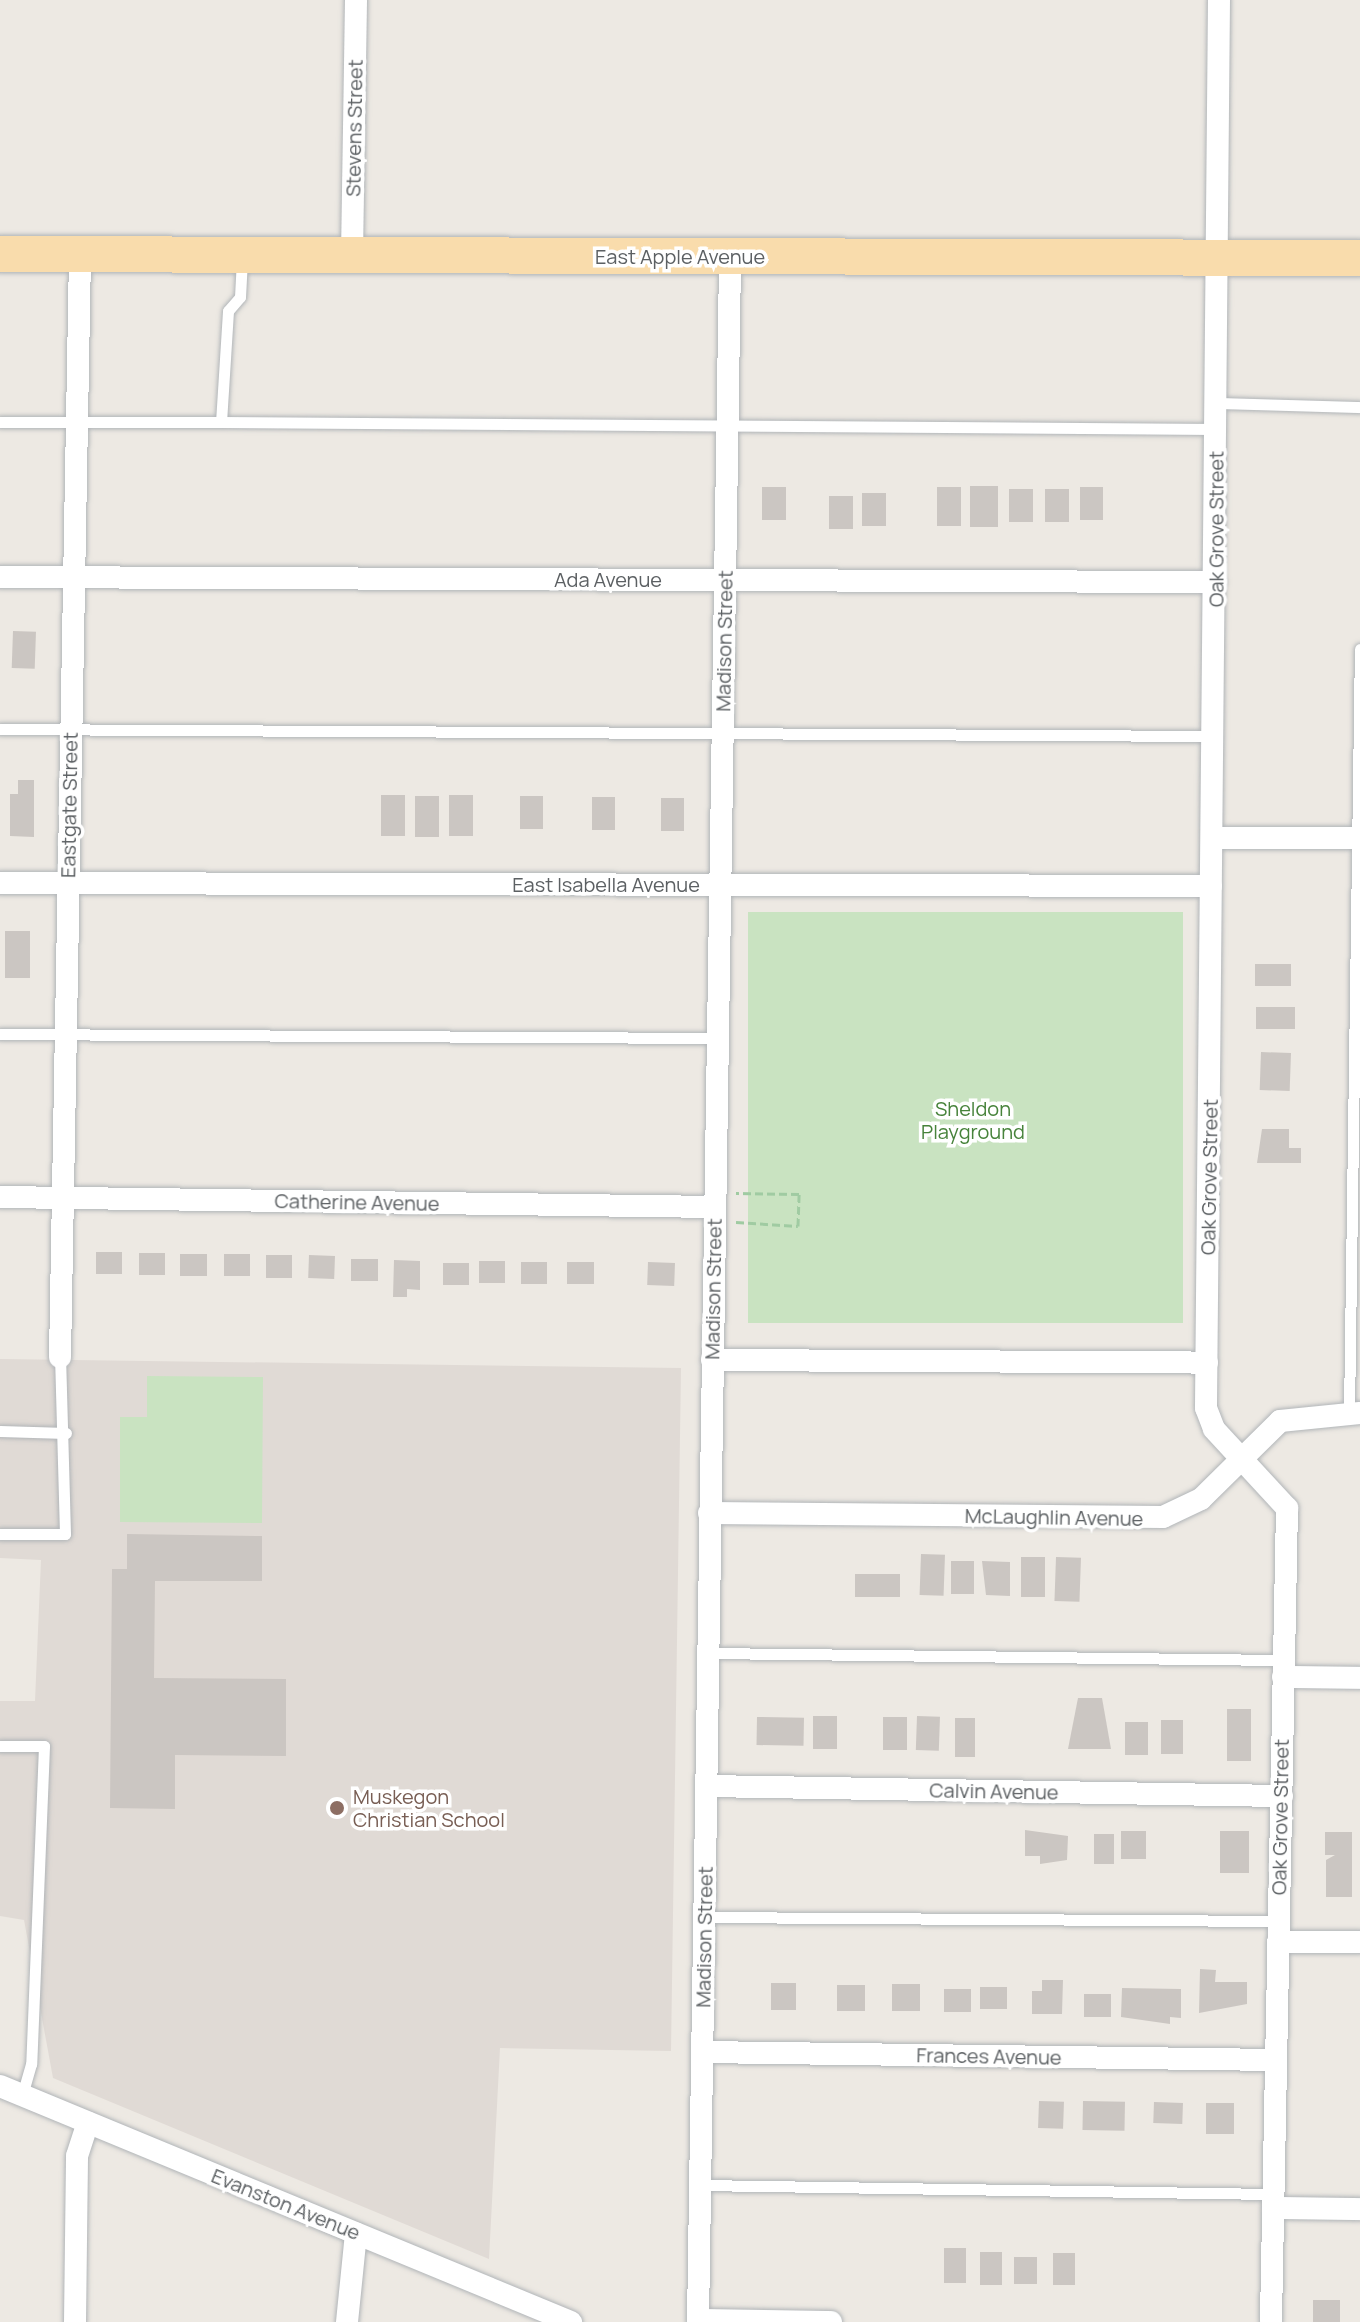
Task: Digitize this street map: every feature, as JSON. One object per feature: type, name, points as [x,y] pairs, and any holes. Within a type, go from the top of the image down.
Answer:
[{"type":"main road","name":"East Apple Avenue","points":[[0,254],[1360,258]]},
{"type":"street","name":"Stevens Street","points":[[352,255],[356,0]]},
{"type":"street","name":"Oak Grove Street","points":[[1219,0],[1215,736],[1207,1363],[1209,1421],[1287,1508],[1271,2322]]},
{"type":"street","name":"Eastgate Street","points":[[60,1357],[80,254]]},
{"type":"street","name":"Madison Street","points":[[698,2321],[709,1513],[719,1207],[717,1038],[730,256]]},
{"type":"street","name":"Ada Avenue","points":[[0,577],[1215,582]]},
{"type":"street","points":[[1212,838],[1358,838]]},
{"type":"street","name":"East Isabella Avenue","points":[[0,883],[1211,886]]},
{"type":"street","name":"Catherine Avenue","points":[[0,1197],[719,1207]]},
{"type":"street","points":[[712,1360],[1207,1363]]},
{"type":"street","name":"McLaughlin Avenue","points":[[709,1513],[1163,1517],[1190,1507],[1243,1456],[1295,1414],[1355,1413]]},
{"type":"street","points":[[1283,1669],[1360,1678]]},
{"type":"street","name":"Calvin Avenue","points":[[707,1786],[1282,1796]]},
{"type":"street","points":[[1278,1932],[1360,1942]]},
{"type":"street","name":"Frances Avenue","points":[[702,2052],[1275,2060]]},
{"type":"street","name":"Evanston Avenue","points":[[0,2086],[571,2322]]},
{"type":"street","points":[[75,2322],[77,2156],[88,2123]]},
{"type":"street","points":[[1273,2201],[1360,2209]]},
{"type":"street","points":[[347,2322],[356,2233]]},
{"type":"street","points":[[698,2321],[831,2322]]},
{"type":"lane","points":[[221,422],[228,311],[240,297],[242,254]]},
{"type":"lane","points":[[1216,403],[1360,407]]},
{"type":"lane","points":[[0,422],[1216,429]]},
{"type":"lane","points":[[1355,1413],[1360,649]]},
{"type":"lane","points":[[0,729],[1215,736]]},
{"type":"lane","points":[[0,1034],[717,1038]]},
{"type":"lane","points":[[0,1534],[65,1534],[66,1433],[60,1357]]},
{"type":"lane","points":[[0,1431],[66,1433]]},
{"type":"lane","points":[[708,1653],[1283,1669]]},
{"type":"lane","points":[[0,1746],[44,1746],[31,2064],[22,2095]]},
{"type":"lane","points":[[704,1917],[1278,1932]]},
{"type":"lane","points":[[698,2185],[1273,2201]]},
{"type":"path","points":[[799,1194],[798,1226],[719,1207],[799,1194]]},
{"type":"shaded area","name":"Muskegon Christian School","points":[[0,1359],[681,1368],[671,2051],[500,2048],[489,2259],[53,2078],[24,1920],[0,1916],[0,1701],[35,1701],[41,1560],[0,1558]]},
{"type":"green space","name":"Sheldon Playground","points":[[748,912],[1183,912],[1183,1323],[748,1323]]},
{"type":"green space","points":[[147,1376],[263,1377],[262,1523],[120,1522],[120,1417],[147,1417]]},
{"type":"building","points":[[970,486],[998,486],[998,527],[970,527]]},
{"type":"building","points":[[762,487],[786,487],[786,520],[762,520]]},
{"type":"building","points":[[937,487],[961,487],[961,526],[937,526]]},
{"type":"building","points":[[1080,487],[1103,487],[1103,520],[1080,520]]},
{"type":"building","points":[[1009,489],[1033,489],[1033,522],[1009,522]]},
{"type":"building","points":[[1045,489],[1069,489],[1069,522],[1045,522]]},
{"type":"building","points":[[862,493],[886,493],[886,526],[862,526]]},
{"type":"building","points":[[829,496],[853,496],[853,529],[829,529]]},
{"type":"building","points":[[13,631],[36,632],[35,669],[12,668]]},
{"type":"building","points":[[18,780],[34,780],[34,837],[10,836],[10,794],[18,794]]},
{"type":"building","points":[[381,795],[405,795],[405,836],[381,836]]},
{"type":"building","points":[[449,795],[473,795],[473,836],[449,836]]},
{"type":"building","points":[[415,796],[439,796],[439,837],[415,837]]},
{"type":"building","points":[[520,796],[543,796],[543,829],[520,829]]},
{"type":"building","points":[[592,797],[615,797],[615,830],[592,830]]},
{"type":"building","points":[[661,798],[684,798],[684,831],[661,831]]},
{"type":"building","points":[[5,931],[30,931],[30,978],[5,978]]},
{"type":"building","points":[[1255,964],[1291,964],[1291,986],[1255,986]]},
{"type":"building","points":[[1256,1007],[1295,1007],[1295,1029],[1256,1029]]},
{"type":"building","points":[[1261,1052],[1291,1053],[1290,1091],[1260,1090]]},
{"type":"building","points":[[1262,1129],[1289,1129],[1289,1148],[1301,1148],[1301,1163],[1257,1163]]},
{"type":"building","points":[[96,1252],[122,1252],[122,1274],[96,1274]]},
{"type":"building","points":[[139,1253],[165,1253],[165,1275],[139,1275]]},
{"type":"building","points":[[180,1254],[207,1254],[207,1276],[180,1276]]},
{"type":"building","points":[[224,1254],[250,1254],[250,1276],[224,1276]]},
{"type":"building","points":[[266,1255],[292,1255],[292,1278],[266,1278]]},
{"type":"building","points":[[309,1255],[335,1256],[334,1279],[308,1278]]},
{"type":"building","points":[[351,1259],[378,1259],[378,1281],[351,1281]]},
{"type":"building","points":[[394,1260],[420,1261],[420,1290],[407,1289],[407,1297],[393,1297]]},
{"type":"building","points":[[479,1261],[505,1261],[505,1283],[479,1283]]},
{"type":"building","points":[[521,1262],[547,1262],[547,1284],[521,1284]]},
{"type":"building","points":[[567,1262],[594,1262],[594,1284],[567,1284]]},
{"type":"building","points":[[648,1262],[675,1263],[674,1286],[647,1285]]},
{"type":"building","points":[[443,1263],[469,1263],[469,1285],[443,1285]]},
{"type":"building","points":[[127,1534],[262,1536],[262,1581],[155,1581],[154,1678],[286,1679],[286,1756],[175,1755],[175,1809],[110,1808],[112,1569],[127,1569]]},
{"type":"building","points":[[921,1554],[945,1555],[944,1596],[920,1595]]},
{"type":"building","points":[[1021,1557],[1045,1557],[1045,1597],[1021,1597]]},
{"type":"building","points":[[1056,1557],[1081,1558],[1079,1602],[1054,1601]]},
{"type":"building","points":[[951,1561],[974,1561],[974,1594],[951,1594]]},
{"type":"building","points":[[982,1561],[1010,1562],[1010,1596],[986,1595]]},
{"type":"building","points":[[855,1574],[900,1574],[900,1597],[855,1597]]},
{"type":"building","points":[[1078,1698],[1102,1698],[1111,1749],[1068,1749]]},
{"type":"building","points":[[1227,1709],[1251,1709],[1251,1761],[1227,1761]]},
{"type":"building","points":[[813,1716],[837,1716],[837,1749],[813,1749]]},
{"type":"building","points":[[917,1716],[940,1717],[939,1751],[916,1750]]},
{"type":"building","points":[[757,1717],[804,1718],[804,1746],[757,1745]]},
{"type":"building","points":[[883,1717],[907,1717],[907,1750],[883,1750]]},
{"type":"building","points":[[955,1718],[975,1718],[975,1757],[955,1757]]},
{"type":"building","points":[[1161,1720],[1183,1720],[1183,1754],[1161,1754]]},
{"type":"building","points":[[1125,1722],[1148,1722],[1148,1755],[1125,1755]]},
{"type":"building","points":[[1025,1830],[1068,1836],[1067,1860],[1040,1864],[1040,1856],[1025,1856]]},
{"type":"building","points":[[1121,1831],[1146,1831],[1146,1859],[1121,1859]]},
{"type":"building","points":[[1220,1831],[1249,1831],[1249,1873],[1220,1873]]},
{"type":"building","points":[[1325,1832],[1352,1832],[1352,1897],[1326,1897],[1326,1860],[1335,1855],[1325,1855]]},
{"type":"building","points":[[1094,1834],[1114,1834],[1114,1864],[1094,1864]]},
{"type":"building","points":[[1200,1969],[1216,1970],[1215,1982],[1247,1982],[1247,2004],[1199,2013]]},
{"type":"building","points":[[1042,1980],[1063,1980],[1062,2014],[1032,2014],[1032,1991],[1042,1991]]},
{"type":"building","points":[[771,1983],[796,1983],[796,2010],[771,2010]]},
{"type":"building","points":[[892,1984],[920,1984],[920,2011],[892,2011]]},
{"type":"building","points":[[837,1985],[865,1985],[865,2011],[837,2011]]},
{"type":"building","points":[[980,1987],[1007,1987],[1007,2009],[980,2009]]},
{"type":"building","points":[[1122,1988],[1181,1989],[1181,2018],[1170,2017],[1170,2024],[1121,2017]]},
{"type":"building","points":[[944,1989],[971,1989],[971,2012],[944,2012]]},
{"type":"building","points":[[1084,1994],[1111,1994],[1111,2017],[1084,2017]]},
{"type":"building","points":[[1039,2101],[1064,2102],[1063,2129],[1038,2128]]},
{"type":"building","points":[[1083,2101],[1125,2102],[1124,2131],[1082,2130]]},
{"type":"building","points":[[1154,2102],[1183,2103],[1182,2124],[1153,2123]]},
{"type":"building","points":[[1206,2103],[1234,2103],[1234,2134],[1206,2134]]},
{"type":"building","points":[[944,2248],[966,2248],[966,2283],[944,2283]]},
{"type":"building","points":[[980,2252],[1002,2252],[1002,2285],[980,2285]]},
{"type":"building","points":[[1053,2253],[1075,2253],[1075,2285],[1053,2285]]},
{"type":"building","points":[[1014,2257],[1037,2257],[1037,2284],[1014,2284]]},
{"type":"building","points":[[1313,2300],[1340,2300],[1340,2322],[1313,2322]]},
{"type":"place","name":"Muskegon Christian School","points":[[337,1808]]}]
